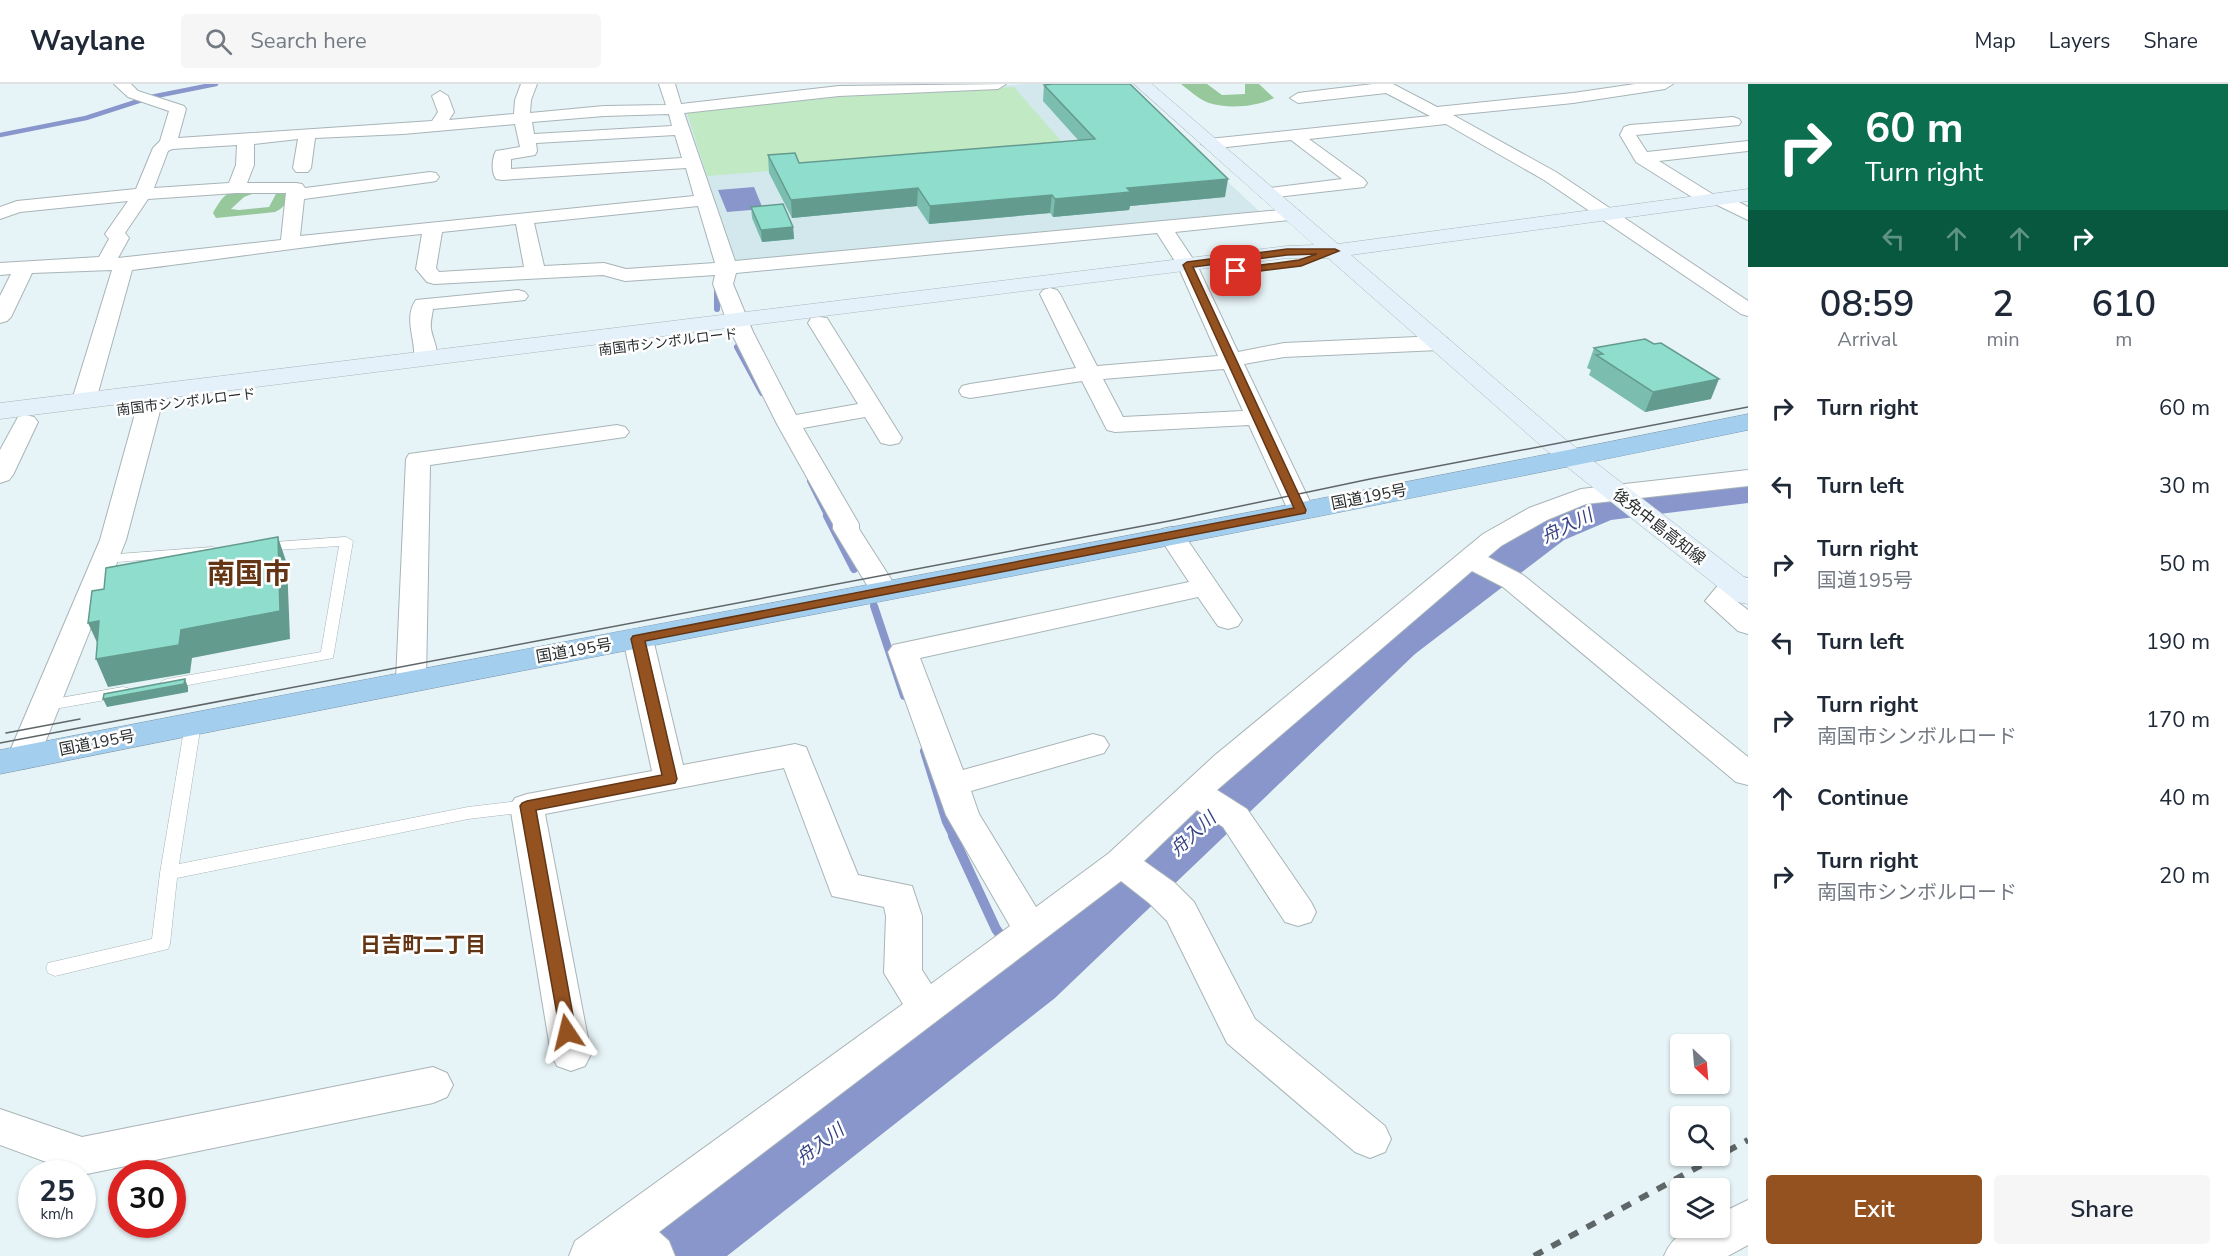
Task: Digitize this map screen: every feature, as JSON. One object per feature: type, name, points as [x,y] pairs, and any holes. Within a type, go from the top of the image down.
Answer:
[{"type":"highway","name":"国道195号","points":[[12,760],[411,680],[638,639],[1748,422]]},
{"type":"street","points":[[122,84],[130,92],[179,110],[168,144]]},
{"type":"street","points":[[529,84],[522,93],[523,118],[530,151],[502,155],[502,175],[693,162]]},
{"type":"street","points":[[667,84],[727,268],[723,284],[740,326],[789,424],[846,524],[846,529],[884,590]]},
{"type":"street","points":[[84,400],[119,238],[115,234],[143,194],[161,148],[168,144],[613,111],[676,109],[839,91],[998,84]]},
{"type":"street","name":"後免中島高知線","points":[[1142,84],[1571,458],[1743,588]]},
{"type":"street","points":[[1209,144],[1294,135],[1573,98],[1634,86],[1665,84]]},
{"type":"street","points":[[1298,98],[1385,86],[1550,176],[1748,310]]},
{"type":"street","points":[[438,125],[446,112],[440,96]]},
{"type":"street","points":[[1740,119],[1630,130],[1628,135],[1642,158],[1714,199],[1748,214]]},
{"type":"street","points":[[527,139],[683,130]]},
{"type":"street","points":[[302,168],[307,133]]},
{"type":"street","points":[[1267,193],[1358,183],[1294,135]]},
{"type":"street","points":[[236,189],[245,165],[246,140]]},
{"type":"street","points":[[1642,158],[1748,146]]},
{"type":"street","points":[[295,195],[430,177]]},
{"type":"street","points":[[0,213],[17,207],[143,194],[296,188],[290,233],[291,243]]},
{"type":"street","points":[[1335,251],[1748,195]]},
{"type":"street","points":[[0,269],[114,264],[434,227],[706,200]]},
{"type":"street","points":[[434,227],[426,269],[434,278],[604,268],[625,275],[727,268],[1292,215]]},
{"type":"street","points":[[524,218],[536,272]]},
{"type":"street","points":[[1164,228],[1190,271],[1300,510]]},
{"type":"street","name":"南国市シンボルロード","points":[[0,425],[151,399],[425,358],[740,326],[819,323],[1050,294],[1287,252],[1335,251]]},
{"type":"street","name":"南国市シンボルロード","points":[[0,411],[84,400],[151,399],[1190,271],[1301,263],[1335,251]]},
{"type":"street","points":[[0,317],[25,267]]},
{"type":"street","points":[[1726,295],[1748,293]]},
{"type":"street","points":[[1050,294],[1115,425],[1258,417]]},
{"type":"street","points":[[425,358],[426,346],[420,329],[423,304],[518,296]]},
{"type":"street","points":[[819,323],[890,438]]},
{"type":"street","points":[[970,391],[1091,373],[1231,361],[1284,350],[1439,343]]},
{"type":"street","points":[[12,760],[43,706],[113,540],[151,399]]},
{"type":"street","points":[[789,424],[870,409]]},
{"type":"street","points":[[0,475],[26,422]]},
{"type":"street","points":[[411,680],[418,459],[617,432]]},
{"type":"street","points":[[591,1256],[640,1244],[927,1008],[1121,862],[1234,757],[1492,540],[1538,514],[1581,497],[1625,501],[1748,478]]},
{"type":"street","points":[[1171,536],[1228,620]]},
{"type":"street","points":[[1471,559],[1513,581],[1748,774]]},
{"type":"street","points":[[1031,930],[963,815],[903,652],[1206,587]]},
{"type":"street","points":[[1743,588],[1719,601],[1748,625]]},
{"type":"street","points":[[638,639],[670,779]]},
{"type":"street","points":[[952,786],[1093,744]]},
{"type":"street","points":[[572,1054],[527,806],[795,755],[845,886],[900,896],[904,916],[903,973],[927,1008]]},
{"type":"street","points":[[1195,792],[1235,818],[1298,912]]},
{"type":"street","points":[[1121,862],[1162,893],[1180,912],[1240,1031],[1370,1139]]},
{"type":"street","points":[[0,1127],[82,1156],[433,1085]]},
{"type":"street","points":[[1686,1256],[1748,1221]]},
{"type":"lane","points":[[105,559],[346,541],[328,655],[155,686]]},
{"type":"lane","points":[[43,706],[132,690]]},
{"type":"lane","points":[[55,968],[161,944],[169,873],[193,724]]},
{"type":"lane","points":[[169,873],[468,813],[527,806]]},
{"type":"shaded area","points":[[1027,84],[1123,84],[1259,211],[1260,215],[731,265],[681,111],[837,94]]},
{"type":"green space","points":[[1181,84],[1207,84],[1222,95],[1245,94],[1245,84],[1259,84],[1274,98],[1251,105],[1217,105],[1201,99]]},
{"type":"green space","points":[[1014,87],[1066,147],[707,176],[687,112],[842,97]]},
{"type":"green space","points":[[238,190],[252,194],[244,197],[231,209],[239,210],[269,207],[278,190],[289,190],[289,194],[286,203],[275,212],[216,218],[213,213],[223,197],[232,191]]},
{"type":"water","points":[[754,187],[763,209],[727,212],[718,190]]},
{"type":"building","points":[[1130,84],[1228,179],[1127,188],[1131,192],[1055,199],[1052,195],[930,206],[918,188],[791,200],[768,155],[795,153],[799,163],[1095,139],[1044,85]]},
{"type":"building","points":[[783,204],[793,227],[761,230],[751,207]]},
{"type":"building","points":[[1645,339],[1654,344],[1661,343],[1719,379],[1653,392],[1596,355],[1603,354],[1594,348]]},
{"type":"building","points":[[278,537],[280,611],[181,630],[179,645],[96,659],[99,621],[88,623],[92,591],[104,589],[106,568]]},
{"type":"building","points":[[185,679],[184,684],[103,699],[104,694]]},
{"type":"waterway","points":[[0,135],[86,118],[151,97],[216,84]]},
{"type":"waterway","points":[[717,282],[717,309]]},
{"type":"waterway","points":[[737,347],[762,393]]},
{"type":"waterway","points":[[810,481],[828,517]]},
{"type":"waterway","name":"舟入川","points":[[671,1256],[1034,981],[1398,644],[1549,531],[1603,509],[1748,491]]},
{"type":"waterway","points":[[827,516],[854,569]]},
{"type":"waterway","points":[[874,606],[904,696]]},
{"type":"waterway","points":[[924,751],[946,822],[953,836]]},
{"type":"waterway","points":[[953,836],[996,929],[1034,981]]},
{"type":"tram line","points":[[0,743],[1169,521],[1370,479],[1748,407]]},
{"type":"tram line","points":[[6,733],[80,719]]},
{"type":"railway","points":[[1534,1256],[1748,1140]]},
{"type":"district","name":"南国市","points":[[249,574]]},
{"type":"district","name":"日吉町二丁目","points":[[423,945]]},
{"type":"route","points":[[567,1032],[527,806],[670,779],[638,639],[1300,510],[1187,265],[1287,252],[1335,251],[1301,263],[1236,271]]}]
